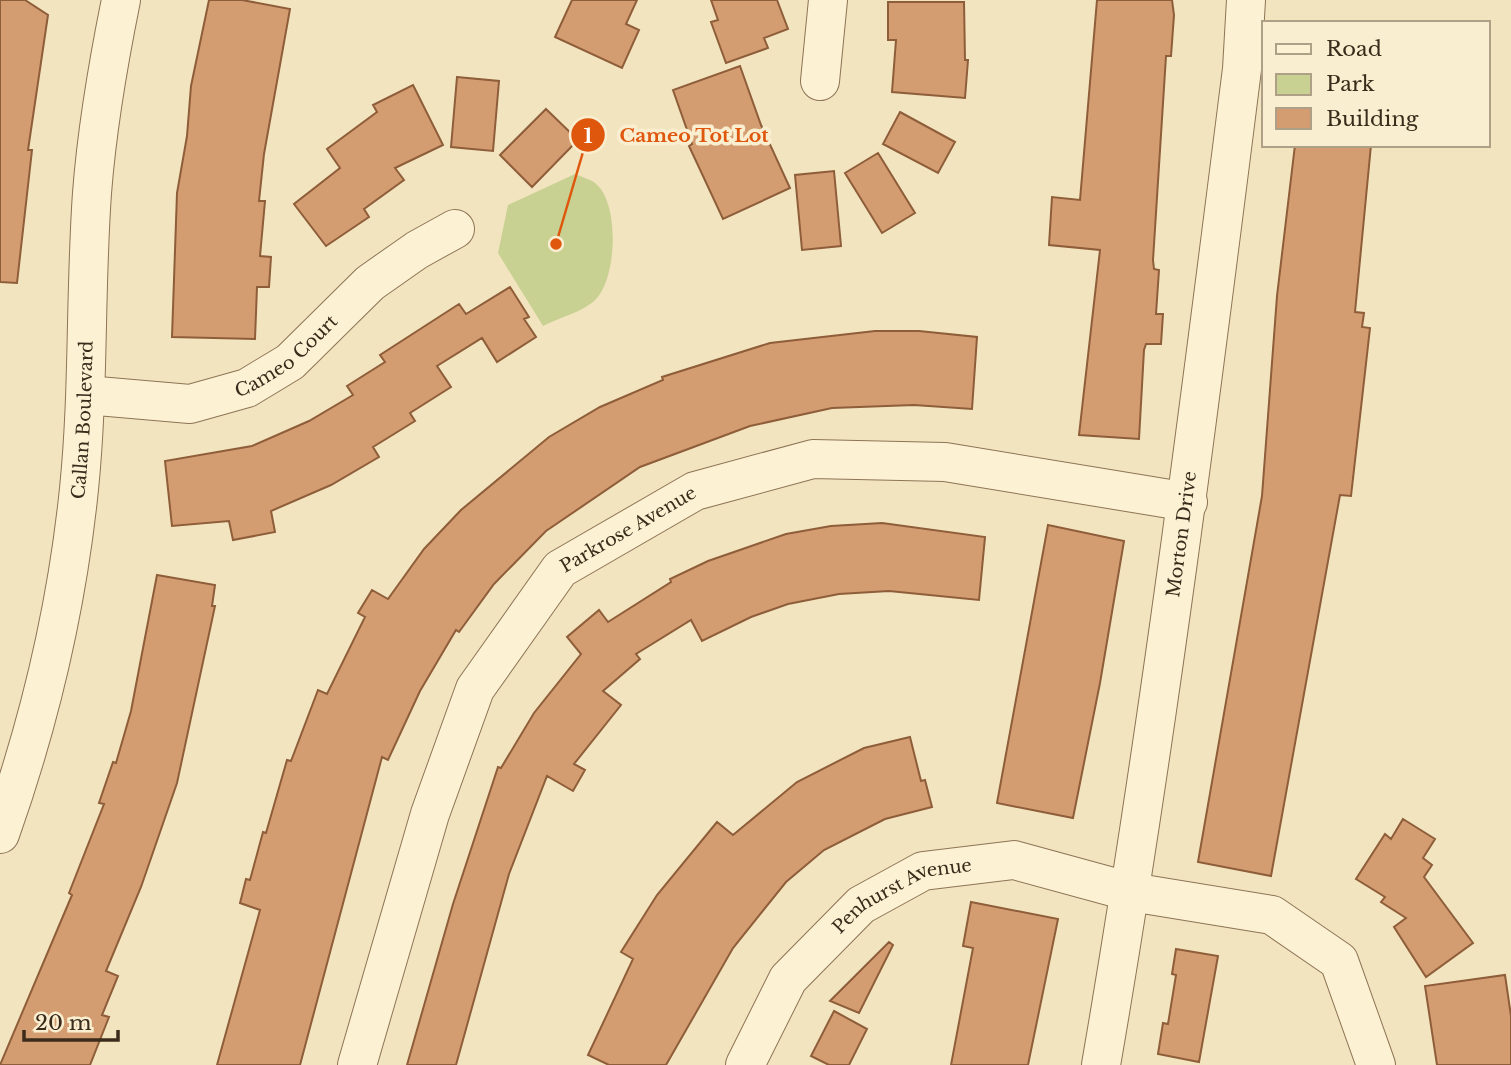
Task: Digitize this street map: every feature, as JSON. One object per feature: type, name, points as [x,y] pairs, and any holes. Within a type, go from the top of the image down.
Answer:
[{"type":"street","name":"Callan Boulevard","points":[[0,834],[22,771],[66,583],[79,490],[86,395],[92,192],[106,76],[121,0]]},
{"type":"street","points":[[820,81],[828,0]]},
{"type":"street","name":"Morton Drive","points":[[1101,1065],[1131,892],[1188,502],[1242,69],[1246,0]]},
{"type":"street","name":"Cameo Court","points":[[86,395],[190,404],[247,388],[290,362],[370,283],[417,250],[455,229]]},
{"type":"street","name":"Parkrose Avenue","points":[[357,1065],[430,814],[474,690],[560,569],[695,491],[813,459],[945,462],[1188,502]]},
{"type":"street","name":"Penhurst Avenue","points":[[745,1065],[788,979],[861,905],[923,871],[1014,860],[1131,892],[1272,915],[1339,961],[1376,1065]]},
{"type":"green space","points":[[575,174],[595,183],[609,206],[612,258],[603,289],[596,299],[579,311],[543,326],[498,253],[508,205]]},
{"type":"building","points":[[0,0],[25,0],[48,15],[28,150],[32,150],[17,283],[0,282]]},
{"type":"building","points":[[209,0],[242,0],[290,9],[264,154],[259,201],[265,201],[260,256],[271,257],[269,287],[257,287],[255,339],[172,337],[177,193],[187,136],[191,86]]},
{"type":"building","points":[[572,0],[637,0],[626,24],[639,30],[622,68],[555,37]]},
{"type":"building","points":[[711,0],[777,0],[788,29],[764,38],[768,48],[726,63],[711,22],[718,20]]},
{"type":"building","points":[[1097,0],[1172,0],[1174,15],[1171,56],[1166,56],[1153,260],[1154,269],[1159,270],[1156,314],[1163,314],[1161,344],[1146,344],[1144,350],[1139,439],[1079,435],[1100,250],[1049,245],[1052,197],[1080,200]]},
{"type":"building","points":[[888,2],[964,2],[965,60],[968,60],[965,98],[892,92],[896,40],[888,40]]},
{"type":"building","points":[[740,66],[761,125],[790,188],[723,219],[689,146],[692,144],[673,90]]},
{"type":"building","points":[[457,77],[499,81],[493,151],[451,147]]},
{"type":"building","points":[[413,85],[443,145],[395,168],[404,180],[364,209],[369,217],[326,246],[294,204],[340,168],[327,149],[377,112],[373,105]]},
{"type":"building","points":[[546,109],[578,140],[532,187],[500,155]]},
{"type":"building","points":[[900,112],[955,142],[938,173],[883,144]]},
{"type":"building","points":[[1295,147],[1371,147],[1355,312],[1364,313],[1362,327],[1370,328],[1351,496],[1340,495],[1271,876],[1198,862],[1262,496],[1277,296]]},
{"type":"building","points":[[878,153],[915,213],[882,233],[845,173]]},
{"type":"building","points":[[834,171],[841,246],[802,250],[795,175]]},
{"type":"building","points":[[510,287],[529,317],[524,319],[536,337],[497,362],[482,338],[437,366],[451,387],[410,413],[415,421],[373,447],[379,457],[331,485],[271,511],[275,532],[233,540],[229,521],[172,526],[165,461],[252,446],[309,421],[353,395],[347,386],[385,362],[380,355],[459,304],[466,314]]},
{"type":"building","points":[[875,331],[919,331],[977,337],[972,409],[914,405],[832,408],[750,426],[640,467],[546,531],[494,584],[459,632],[456,630],[420,691],[388,760],[382,757],[300,1065],[217,1065],[260,910],[240,903],[246,879],[250,880],[287,760],[291,761],[318,690],[327,694],[365,617],[358,613],[372,590],[388,599],[424,549],[461,510],[549,437],[600,407],[663,380],[662,377],[770,343]]},
{"type":"building","points":[[882,523],[985,537],[979,600],[889,591],[839,594],[788,604],[751,617],[702,641],[691,620],[636,654],[640,659],[603,691],[621,705],[574,764],[585,770],[573,791],[547,776],[509,874],[456,1065],[407,1065],[453,904],[498,767],[501,768],[534,713],[581,654],[567,637],[599,610],[608,622],[671,582],[670,579],[708,561],[786,534],[831,526]]},
{"type":"building","points":[[1048,525],[1124,541],[1100,683],[1073,818],[997,803]]},
{"type":"building","points":[[157,575],[215,585],[212,606],[215,606],[177,783],[141,887],[106,971],[118,976],[102,1015],[109,1017],[90,1065],[0,1065],[72,895],[69,893],[104,804],[99,803],[113,762],[116,763],[131,711]]},
{"type":"building","points":[[910,737],[921,781],[925,780],[932,807],[885,819],[824,850],[786,882],[733,948],[666,1065],[609,1065],[588,1055],[633,959],[621,952],[657,895],[717,822],[733,835],[797,782],[864,748]]},
{"type":"building","points":[[1403,819],[1435,839],[1423,858],[1432,865],[1424,877],[1473,943],[1426,977],[1394,927],[1406,918],[1381,902],[1385,897],[1356,879],[1385,834],[1391,839]]},
{"type":"building","points":[[971,902],[1058,919],[1028,1065],[951,1065],[973,948],[963,946]]},
{"type":"building","points":[[889,942],[893,945],[859,1013],[830,1001]]},
{"type":"building","points":[[1176,949],[1218,956],[1199,1062],[1158,1054],[1163,1023],[1168,1024],[1176,975],[1172,974]]},
{"type":"building","points":[[1505,975],[1511,1016],[1511,1065],[1437,1065],[1425,986]]},
{"type":"building","points":[[834,1011],[867,1029],[849,1065],[829,1065],[811,1056]]},
{"type":"place","name":"Cameo Tot Lot","points":[[556,244]]}]
